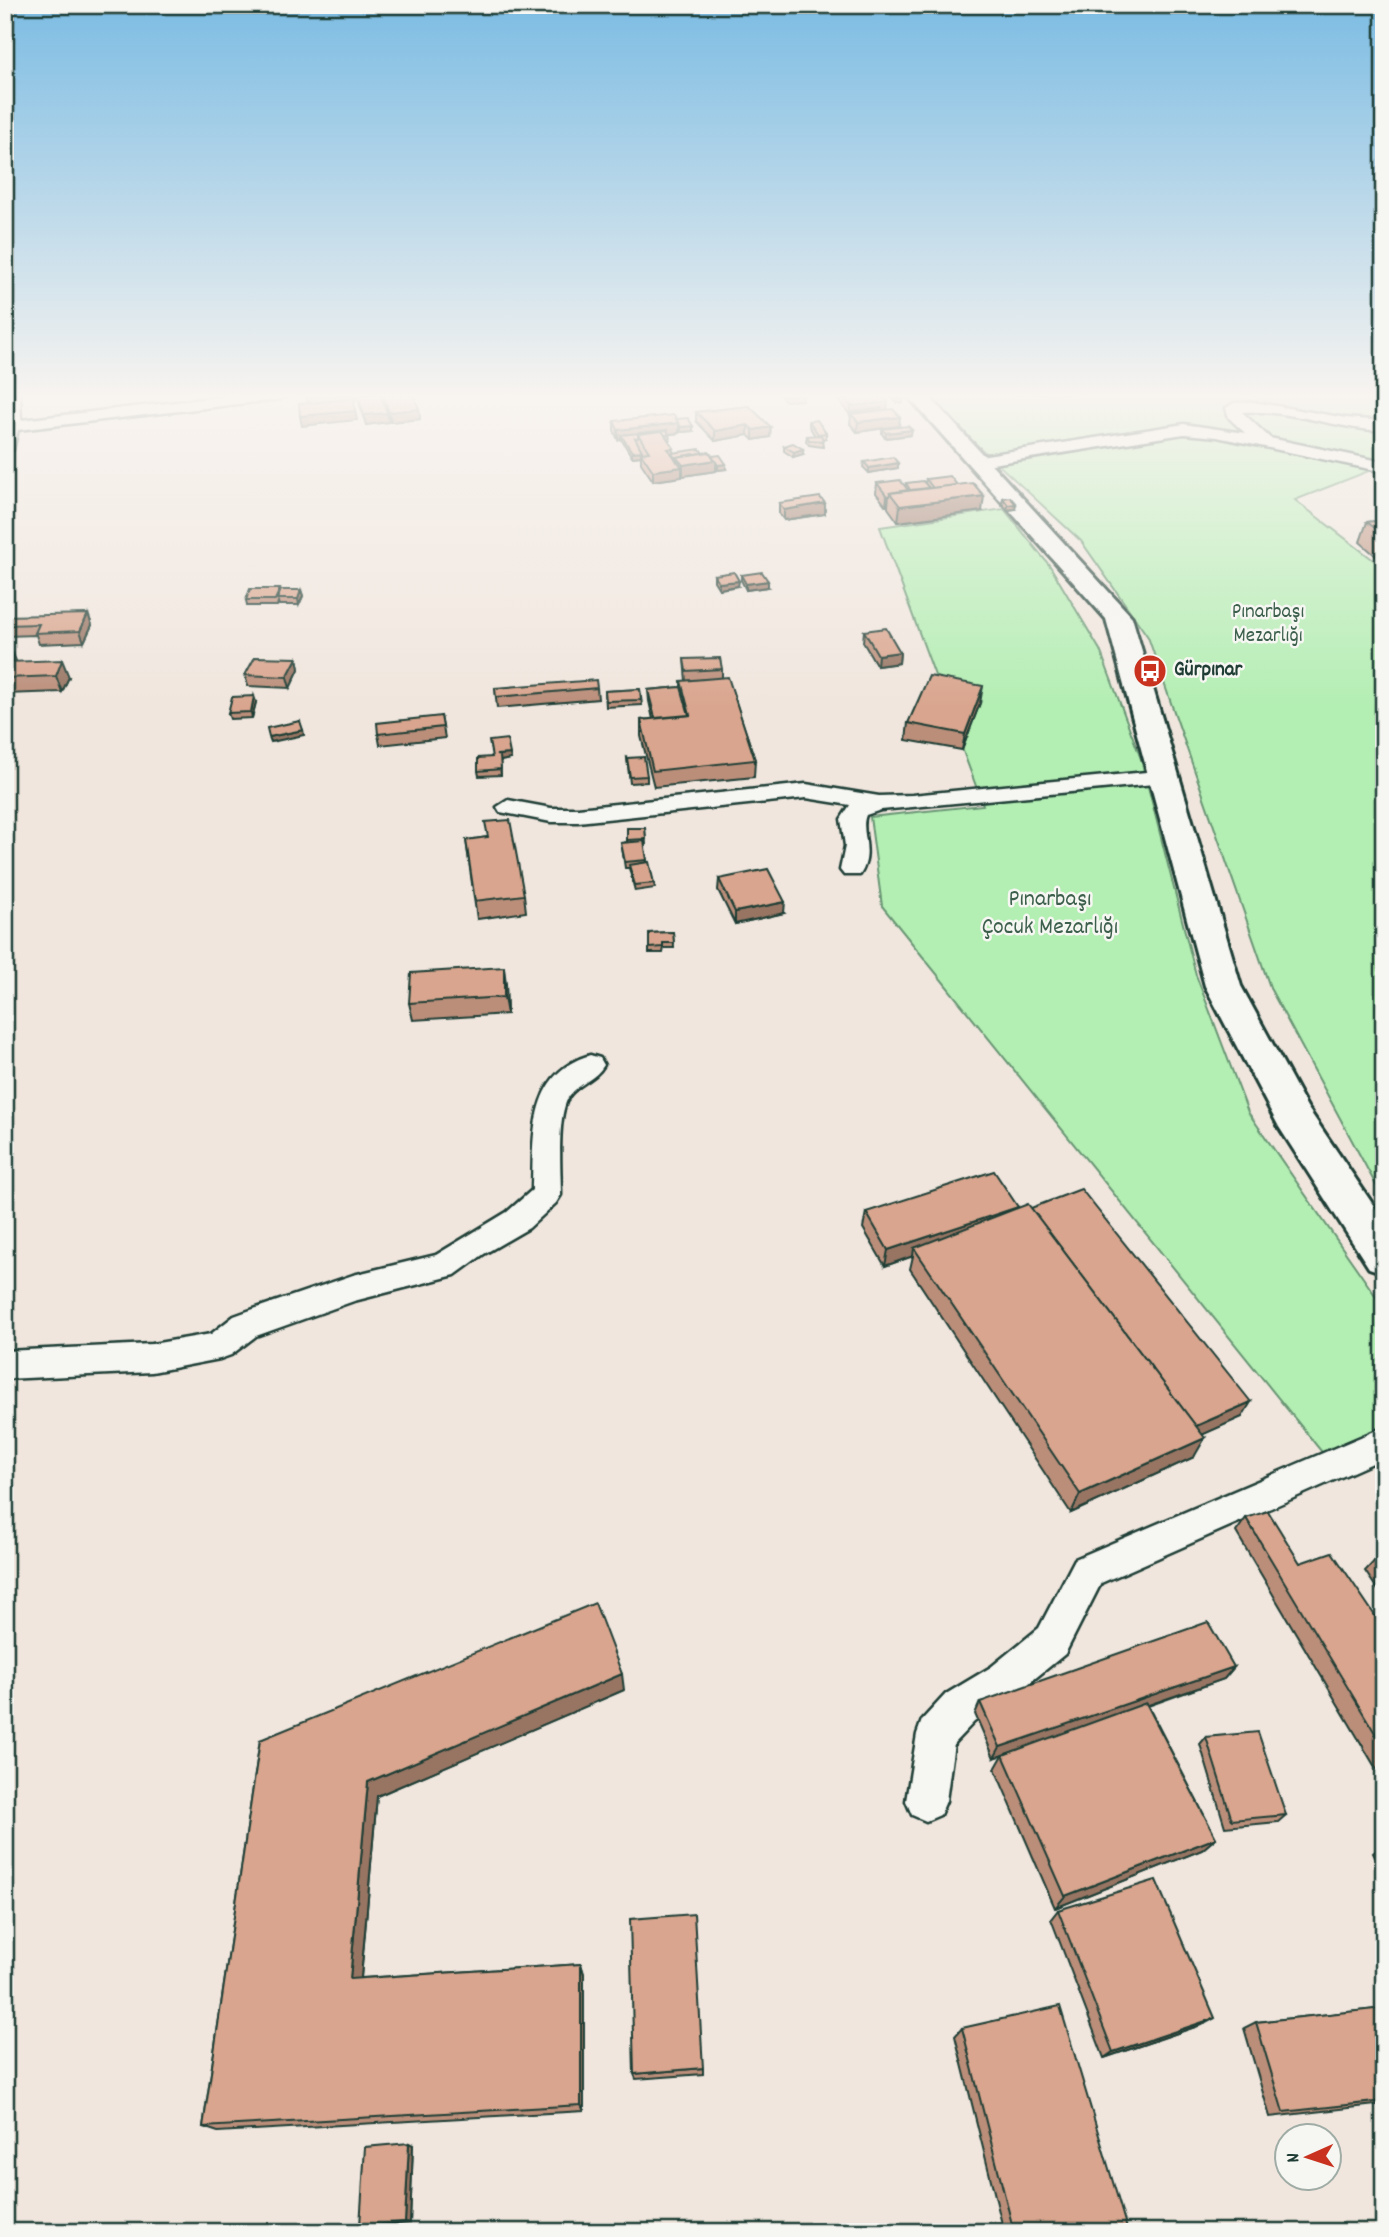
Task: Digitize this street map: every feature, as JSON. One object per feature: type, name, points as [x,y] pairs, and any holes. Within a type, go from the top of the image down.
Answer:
[{"type":"main road","points":[[1013,498],[1119,617],[1167,777],[1223,986],[1293,1116],[1384,1256]]},
{"type":"street","points":[[852,870],[857,846],[852,819],[857,810],[879,803],[1167,777]]},
{"type":"street","points":[[508,807],[551,815],[578,815],[806,791],[879,803]]},
{"type":"street","points":[[5,1365],[89,1363],[190,1353],[220,1345],[245,1326],[354,1288],[444,1266],[473,1245],[518,1220],[547,1195],[549,1112],[559,1089],[590,1066]]},
{"type":"street","points":[[926,1801],[936,1734],[960,1708],[1004,1680],[1052,1641],[1088,1571],[1384,1442]]},
{"type":"green space","name":"Pınarbaşı Mezarlığı","points":[[1035,498],[1299,498],[1295,500],[1384,568],[1384,1200],[1271,990],[1148,637],[1081,541]]},
{"type":"green space","name":"Pınarbaşı Çocuk Mezarlığı","points":[[1004,509],[1050,566],[1100,650],[1141,759],[1196,975],[1248,1112],[1384,1308],[1384,1431],[1325,1456],[882,906],[870,817],[983,805],[880,527]]},
{"type":"building","points":[[821,498],[825,503],[784,510],[779,503]]},
{"type":"building","points":[[894,498],[964,498],[900,506]]},
{"type":"building","points":[[1003,498],[1011,498],[1016,504],[1008,505]]},
{"type":"building","points":[[1384,520],[1384,535],[1367,522]]},
{"type":"building","points":[[734,572],[739,581],[719,583],[714,575]]},
{"type":"building","points":[[762,572],[768,581],[746,584],[741,575]]},
{"type":"building","points":[[250,589],[280,589],[275,600],[246,600]]},
{"type":"building","points":[[281,590],[301,590],[298,599],[277,599]]},
{"type":"building","points":[[88,614],[80,631],[35,633],[39,624],[5,625],[6,616]]},
{"type":"building","points":[[886,628],[900,652],[878,655],[864,631]]},
{"type":"building","points":[[5,654],[13,654],[9,662],[62,660],[56,676],[5,678]]},
{"type":"building","points":[[255,657],[297,658],[287,677],[245,675]]},
{"type":"building","points":[[720,658],[722,669],[686,671],[684,659]]},
{"type":"building","points":[[929,676],[983,686],[965,734],[908,723]]},
{"type":"building","points":[[728,677],[755,760],[653,771],[641,720],[690,715],[681,681]]},
{"type":"building","points":[[596,680],[597,688],[496,697],[495,688]]},
{"type":"building","points":[[681,687],[689,715],[655,718],[648,690]]},
{"type":"building","points":[[640,689],[641,700],[606,701],[605,691]]},
{"type":"building","points":[[254,696],[251,712],[228,713],[232,697]]},
{"type":"building","points":[[441,716],[443,727],[378,734],[377,723]]},
{"type":"building","points":[[300,721],[303,730],[269,737],[267,728]]},
{"type":"building","points":[[507,739],[510,754],[496,755],[500,756],[501,769],[478,771],[478,758],[492,757],[489,741]]},
{"type":"building","points":[[644,757],[647,776],[630,777],[627,758]]},
{"type":"building","points":[[510,820],[524,895],[475,901],[466,840],[488,837],[485,822]]},
{"type":"building","points":[[627,828],[645,828],[646,839],[627,840]]},
{"type":"building","points":[[644,841],[647,860],[625,862],[621,843]]},
{"type":"building","points":[[649,862],[654,883],[635,885],[629,865]]},
{"type":"building","points":[[768,869],[785,902],[735,912],[719,879]]},
{"type":"building","points":[[673,932],[674,943],[663,943],[663,947],[649,948],[649,933]]},
{"type":"building","points":[[504,967],[504,997],[409,1003],[411,973]]},
{"type":"building","points":[[994,1171],[1018,1207],[888,1250],[866,1212]]},
{"type":"building","points":[[1081,1189],[1251,1402],[1196,1426],[1031,1208]]},
{"type":"building","points":[[1028,1204],[1205,1438],[1080,1494],[914,1248]]},
{"type":"building","points":[[1268,1511],[1300,1563],[1332,1552],[1384,1629],[1384,1748],[1246,1518]]},
{"type":"building","points":[[1384,1555],[1384,1567],[1377,1558]]},
{"type":"building","points":[[595,1603],[622,1674],[368,1782],[350,1979],[581,1964],[581,2105],[203,2127],[260,1740]]},
{"type":"building","points":[[1208,1622],[1234,1667],[1000,1747],[980,1702]]},
{"type":"building","points":[[1146,1703],[1216,1838],[1065,1896],[1003,1755]]},
{"type":"building","points":[[1258,1732],[1286,1815],[1232,1820],[1206,1737]]},
{"type":"building","points":[[1156,1880],[1215,2018],[1113,2052],[1058,1910]]},
{"type":"building","points":[[694,1914],[703,2068],[634,2074],[630,1919]]},
{"type":"building","points":[[1060,2006],[1128,2232],[1014,2232],[962,2028]]},
{"type":"building","points":[[1384,2008],[1384,2101],[1283,2112],[1256,2022]]},
{"type":"building","points":[[409,2143],[405,2222],[360,2226],[365,2147]]},
{"type":"place","name":"Gürpınar","points":[[1150,671]]}]
